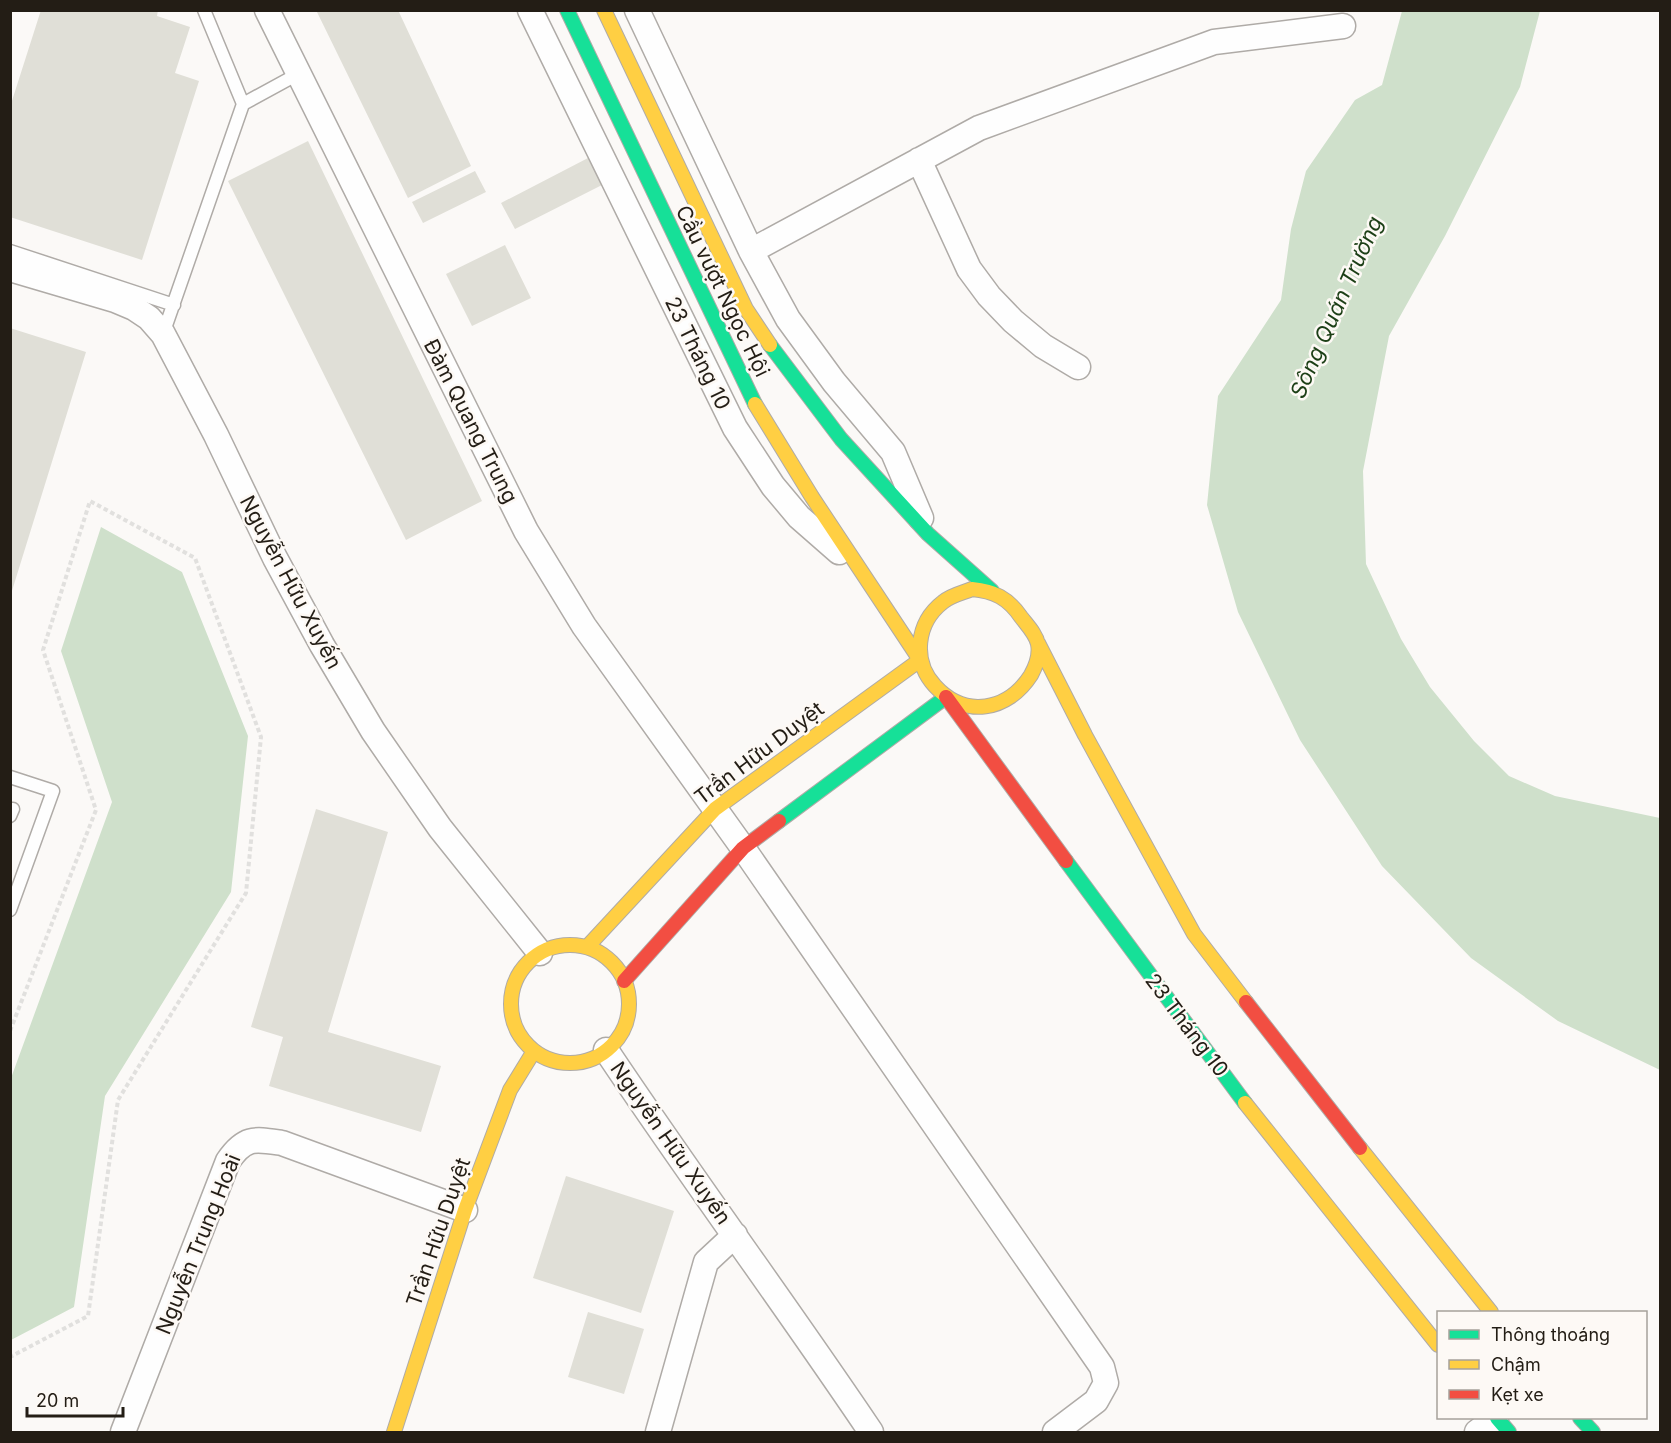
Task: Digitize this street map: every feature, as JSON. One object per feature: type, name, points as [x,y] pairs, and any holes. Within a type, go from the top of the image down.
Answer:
[{"type":"main road","name":"Cầu vượt Ngọc Hội","points":[[567,10],[751,397],[815,503],[866,576]]},
{"type":"main road","name":"Cầu vượt Ngọc Hội","points":[[604,10],[746,309],[785,367],[841,439],[928,534]]},
{"type":"main road","points":[[928,534],[1018,612],[1038,643],[1085,735],[1194,934],[1347,1132],[1490,1311]]},
{"type":"main road","name":"23 Tháng 10","points":[[866,576],[920,660]]},
{"type":"main road","points":[[992,591],[972,590],[944,601],[929,616],[921,635],[920,660],[930,679],[945,697],[964,706],[985,708],[1014,697],[1028,682],[1036,664],[1038,643]]},
{"type":"main road","name":"Trần Hữu Duyệt","points":[[587,947],[715,809],[920,660]]},
{"type":"main road","name":"23 Tháng 10","points":[[945,697],[1270,1136],[1437,1344]]},
{"type":"main road","points":[[624,981],[743,848],[945,697]]},
{"type":"main road","points":[[555,946],[587,947],[603,955],[615,966],[624,981],[629,1000],[627,1019],[619,1036],[606,1050],[590,1060],[571,1063],[551,1060],[534,1051],[520,1037],[513,1019],[510,1000],[515,982],[525,965],[540,953],[555,946]]},
{"type":"main road","name":"Trần Hữu Duyệt","points":[[394,1432],[465,1210],[510,1090],[534,1051]]},
{"type":"main road","points":[[1497,1419],[1509,1432]]},
{"type":"main road","points":[[1581,1419],[1593,1432]]},
{"type":"street","name":"Đàm Quang Trung","points":[[267,10],[526,531],[584,626],[743,848],[1102,1367],[1106,1383],[1096,1401],[1055,1432]]},
{"type":"street","name":"23 Tháng 10","points":[[530,10],[735,428],[773,486],[800,518],[866,576]]},
{"type":"street","points":[[637,10],[751,251],[788,319],[834,382],[893,453],[928,534]]},
{"type":"street","points":[[751,251],[979,128],[1214,42],[1343,26]]},
{"type":"street","points":[[919,160],[969,269],[989,296],[1012,321],[1043,346],[1078,367]]},
{"type":"street","name":"Nguyễn Hữu Xuyến","points":[[10,269],[125,304],[150,318],[163,334],[216,435],[275,558],[322,645],[368,721],[440,828],[540,953]]},
{"type":"street","name":"Nguyễn Hữu Xuyến","points":[[606,1050],[671,1148],[735,1235],[871,1432]]},
{"type":"street","name":"Nguyễn Trung Hoài","points":[[123,1432],[228,1161],[237,1147],[255,1139],[282,1143],[465,1210]]},
{"type":"street","name":"Nguyễn Hữu Xuyến","points":[[658,1432],[706,1262],[735,1235]]},
{"type":"street","points":[[1477,1432],[1495,1419]]},
{"type":"lane","points":[[163,334],[243,104],[204,10]]},
{"type":"lane","points":[[243,104],[298,74]]},
{"type":"lane","points":[[10,251],[174,305]]},
{"type":"lane","points":[[10,777],[53,790],[10,910]]},
{"type":"lane","points":[[10,809],[13,810],[10,816]]},
{"type":"path","points":[[10,1357],[88,1316],[118,1100],[246,893],[261,737],[195,558],[90,501]]},
{"type":"water","name":"Sông Quán Trường","points":[[1402,11],[1540,11],[1520,87],[1445,236],[1389,336],[1363,471],[1366,564],[1401,639],[1430,687],[1474,741],[1509,776],[1555,796],[1660,818],[1660,1070],[1558,1021],[1471,958],[1382,866],[1300,740],[1238,612],[1207,505],[1218,396],[1281,300],[1291,229],[1306,171],[1355,100],[1382,85]]},
{"type":"water","points":[[101,527],[182,572],[248,736],[231,892],[105,1096],[74,1307],[11,1340],[11,1078],[112,802],[61,651]]},
{"type":"building","points":[[41,10],[158,10],[157,16],[190,27],[175,73],[199,81],[142,260],[10,217],[10,107]]},
{"type":"building","points":[[316,10],[398,10],[471,166],[408,198]]},
{"type":"building","points":[[308,141],[482,501],[406,540],[228,181]]},
{"type":"building","points":[[588,158],[602,185],[515,229],[501,203]]},
{"type":"building","points":[[475,171],[486,192],[423,223],[412,202]]},
{"type":"building","points":[[505,245],[531,298],[472,326],[446,274]]},
{"type":"building","points":[[10,328],[86,352],[11,594],[10,594]]},
{"type":"building","points":[[316,809],[388,832],[328,1032],[441,1066],[421,1132],[269,1086],[283,1037],[251,1027]]},
{"type":"building","points":[[566,1176],[674,1211],[641,1313],[533,1278]]},
{"type":"building","points":[[588,1312],[644,1329],[624,1394],[568,1377]]},
{"type":"traffic: fast","points":[[567,10],[755,404]]},
{"type":"traffic: fast","points":[[770,345],[841,439],[928,534],[992,591]]},
{"type":"traffic: fast","points":[[779,821],[946,697]]},
{"type":"traffic: fast","points":[[1066,861],[1245,1103]]},
{"type":"traffic: fast","points":[[1498,1419],[1509,1432]]},
{"type":"traffic: fast","points":[[1581,1419],[1593,1432]]},
{"type":"traffic: slow","points":[[604,10],[746,309],[770,345]]},
{"type":"traffic: slow","points":[[755,404],[812,497],[920,660]]},
{"type":"traffic: slow","points":[[972,589],[994,594],[1006,600],[1033,633],[1038,648],[1038,656],[1031,675],[1011,697],[998,703],[972,707],[959,703],[935,686],[928,676],[920,654],[923,631],[934,611],[943,602],[972,589]]},
{"type":"traffic: slow","points":[[1038,643],[1085,735],[1194,934],[1246,1002]]},
{"type":"traffic: slow","points":[[587,947],[715,809],[920,660]]},
{"type":"traffic: slow","points":[[570,945],[592,950],[612,962],[624,982],[629,1004],[624,1026],[612,1046],[592,1058],[570,1063],[548,1058],[528,1046],[516,1026],[511,1004],[516,982],[528,962],[548,950],[570,945]]},
{"type":"traffic: slow","points":[[394,1432],[465,1210],[510,1090],[534,1051]]},
{"type":"traffic: slow","points":[[1245,1103],[1437,1344]]},
{"type":"traffic: slow","points":[[1360,1148],[1490,1311]]},
{"type":"traffic: jam","points":[[946,697],[1066,861]]},
{"type":"traffic: jam","points":[[624,981],[743,848],[779,821]]},
{"type":"traffic: jam","points":[[1246,1002],[1360,1148]]}]
